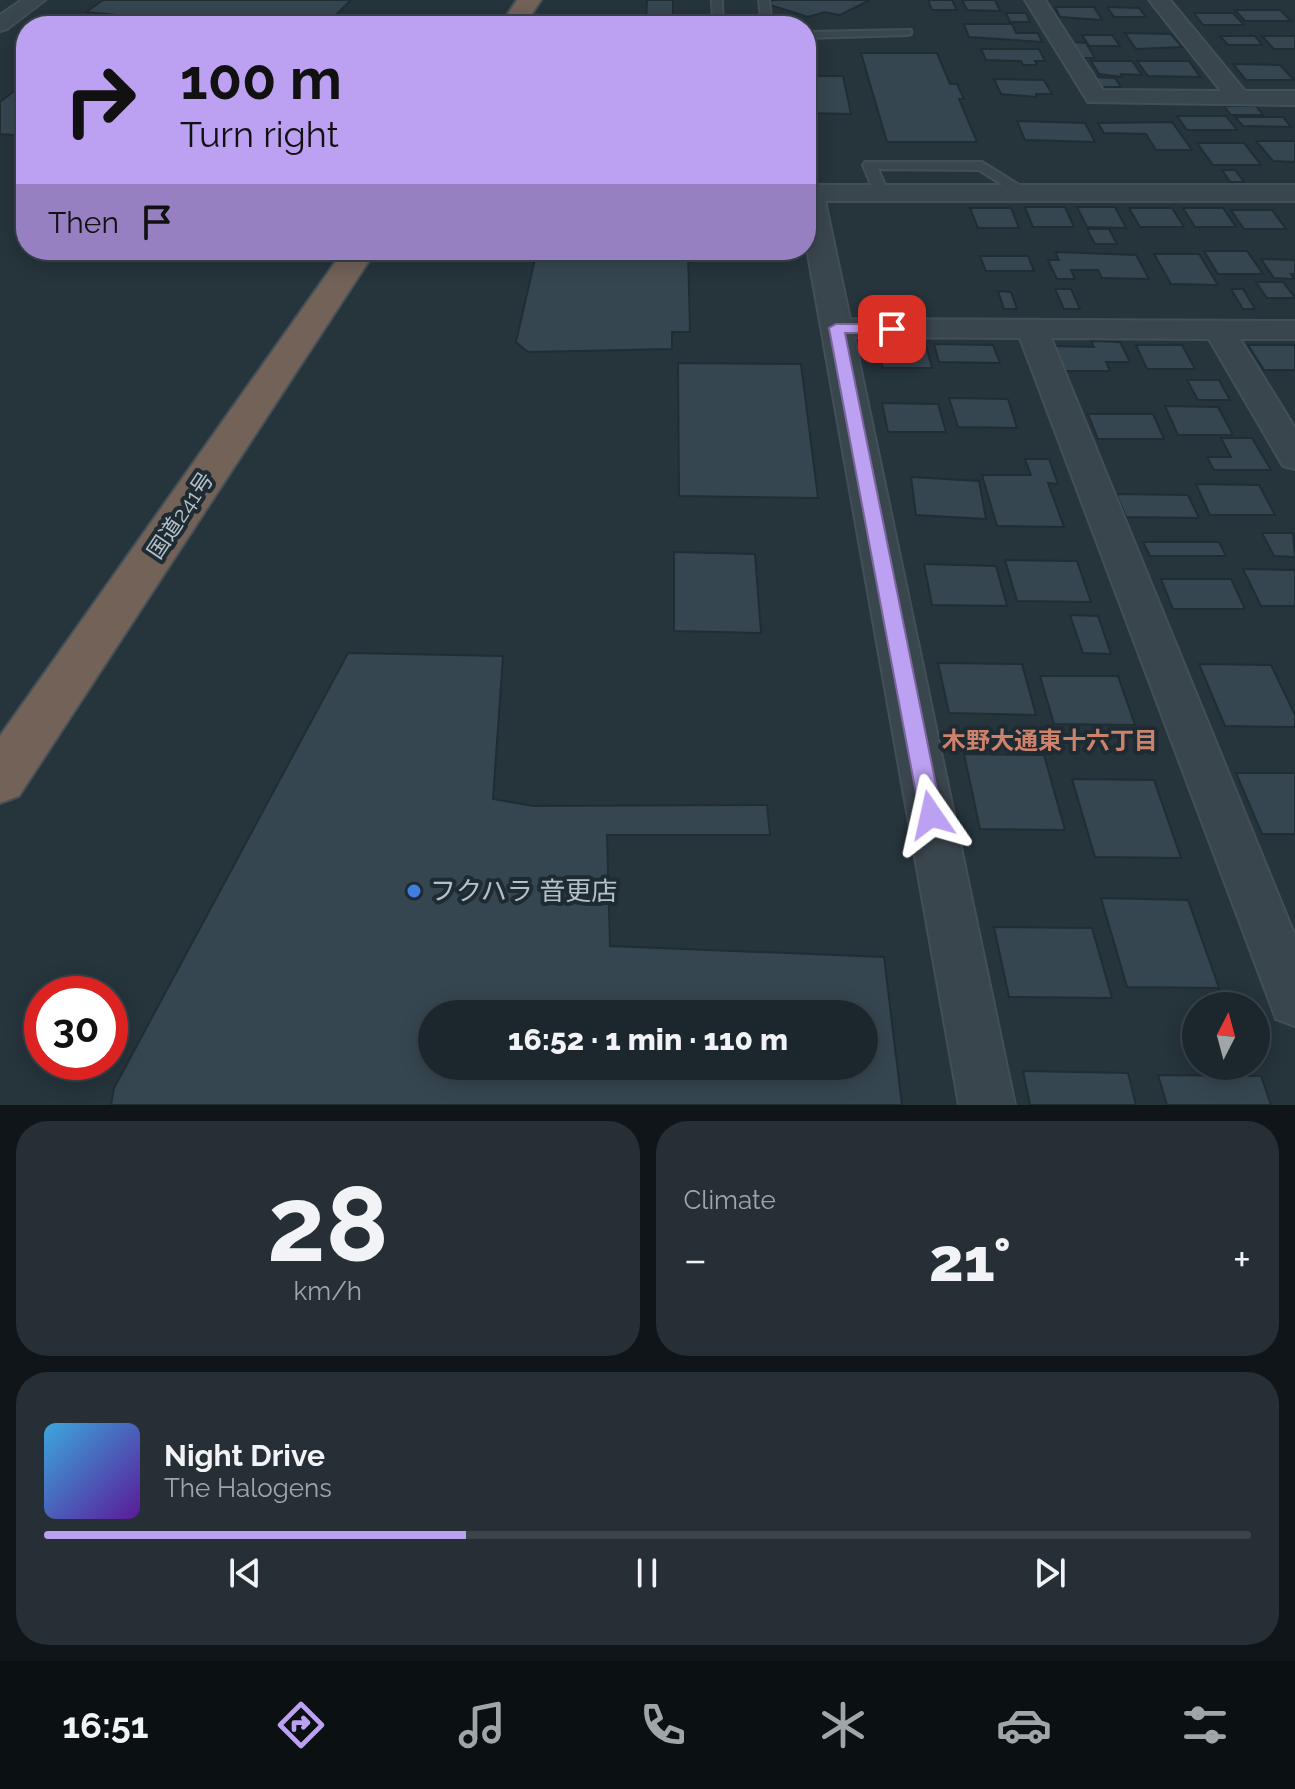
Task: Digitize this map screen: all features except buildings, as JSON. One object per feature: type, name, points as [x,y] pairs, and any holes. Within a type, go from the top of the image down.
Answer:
[{"type":"highway","name":"国道241号","points":[[0,779],[353,260]]},
{"type":"street","points":[[0,25],[35,0]]},
{"type":"street","points":[[1035,0],[1096,97],[1295,98]]},
{"type":"street","points":[[1159,0],[1238,97]]},
{"type":"street","points":[[816,192],[1294,194]]},
{"type":"street","points":[[816,231],[987,1105]]},
{"type":"street","points":[[836,328],[1295,330]]},
{"type":"street","points":[[1032,329],[1295,1000]]},
{"type":"street","points":[[1219,330],[1295,457]]},
{"type":"lane","points":[[816,35],[907,32]]},
{"type":"place","name":"フクハラ 音更店","points":[[414,891]]},
{"type":"district","name":"木野大通東十六丁目","points":[[1050,740]]},
{"type":"route","points":[[892,329],[836,328],[931,815]]}]
